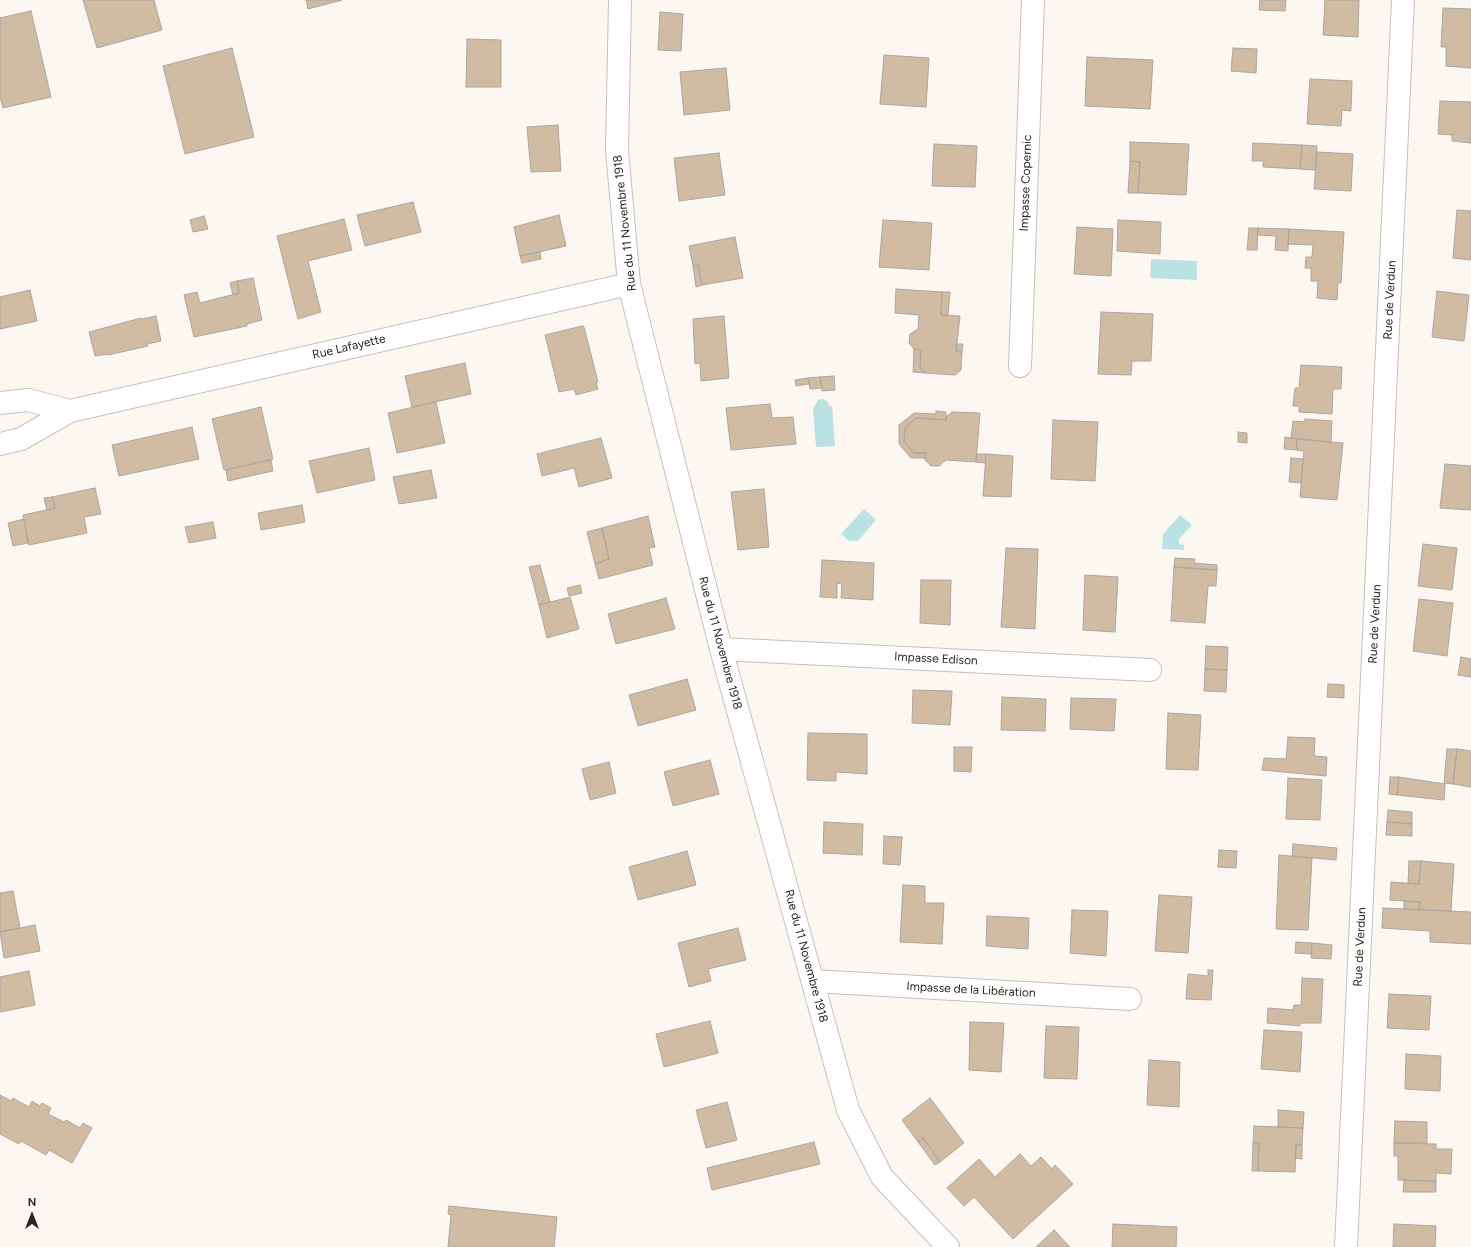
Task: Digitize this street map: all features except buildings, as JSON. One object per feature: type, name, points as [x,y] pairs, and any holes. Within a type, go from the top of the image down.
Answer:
[{"type":"street","name":"Rue du 11 Novembre 1918","points":[[620,0],[617,150],[629,284],[721,649],[848,1110],[882,1177],[948,1247]]},
{"type":"street","name":"Impasse Copernic","points":[[1020,366],[1033,0]]},
{"type":"street","name":"Rue de Verdun","points":[[1346,1247],[1404,0]]},
{"type":"street","name":"Rue Lafayette","points":[[0,444],[21,440],[70,410],[629,284]]},
{"type":"street","name":"Rue Lafayette","points":[[0,403],[28,400],[70,410]]},
{"type":"street","name":"Impasse Edison","points":[[721,649],[1150,670]]},
{"type":"street","name":"Impasse de la Libération","points":[[813,981],[1130,999]]},
{"type":"water","points":[[1151,259],[1197,261],[1197,280],[1150,278]]},
{"type":"water","points":[[822,399],[827,401],[830,407],[832,406],[835,446],[816,447],[813,409],[818,400]]},
{"type":"water","points":[[864,509],[876,520],[858,541],[849,541],[841,534]]},
{"type":"water","points":[[1180,515],[1192,525],[1179,539],[1179,544],[1184,545],[1184,550],[1162,549],[1163,534]]}]
